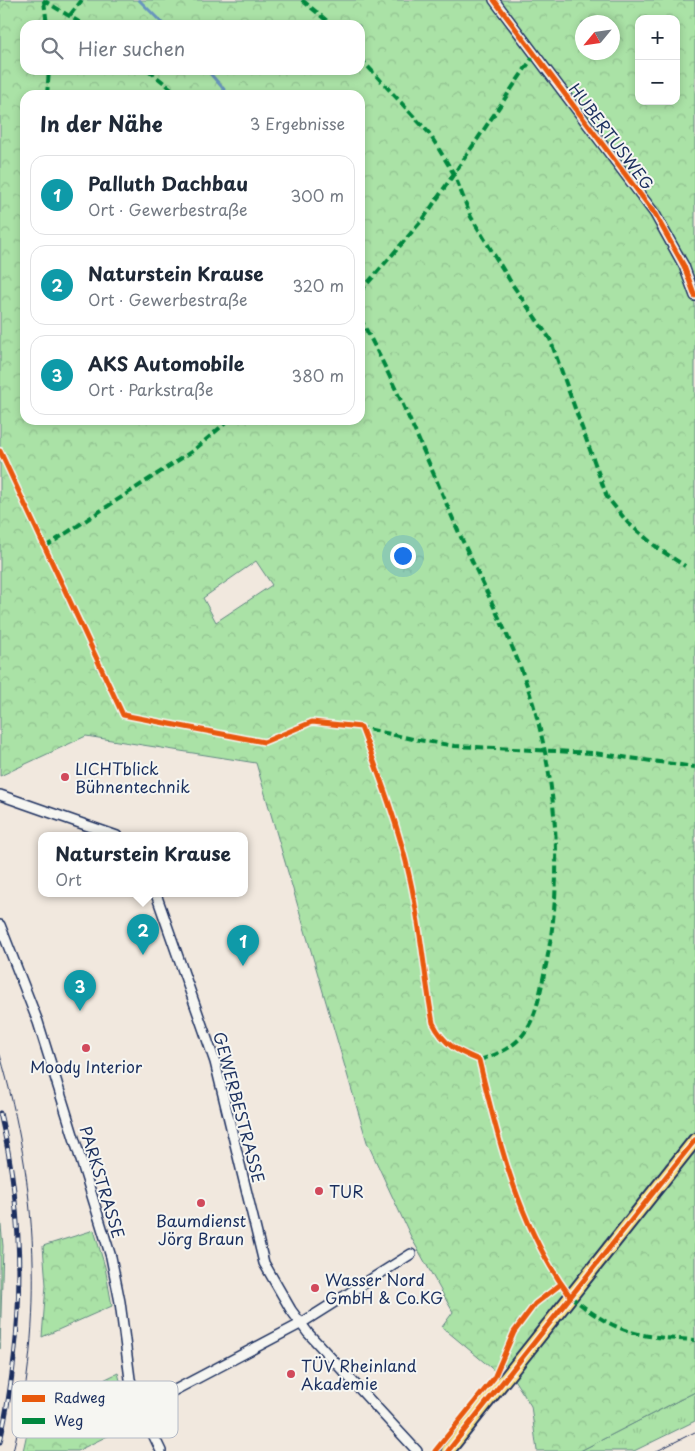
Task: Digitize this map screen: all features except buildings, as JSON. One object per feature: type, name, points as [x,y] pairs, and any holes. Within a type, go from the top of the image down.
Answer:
[{"type":"main road","points":[[448,1451],[695,1140]]},
{"type":"street","name":"HUBERTUSWEG","points":[[494,0],[655,214],[679,257],[695,296]]},
{"type":"street","points":[[0,795],[106,832]]},
{"type":"street","name":"GEWERBESTRASSE","points":[[157,897],[215,1062],[261,1256],[300,1324],[418,1451]]},
{"type":"street","name":"PARKSTRASSE","points":[[0,925],[38,1022],[111,1257],[132,1381]]},
{"type":"street","points":[[178,1388],[300,1324],[411,1254]]},
{"type":"street","name":"PARKSTRASSE","points":[[155,1438],[161,1451]]},
{"type":"green space","points":[[0,0],[695,0],[695,1392],[580,1451],[537,1451],[531,1406],[504,1364],[496,1372],[442,1327],[453,1312],[412,1239],[367,1142],[256,763],[86,736],[0,776]],"holes":[[[256,561],[272,585],[216,622],[203,598]]]},
{"type":"green space","points":[[0,1216],[3,1246],[0,1349]]},
{"type":"green space","points":[[94,1230],[105,1267],[112,1306],[42,1337],[46,1285],[43,1246]]},
{"type":"green space","points":[[118,1373],[120,1381],[101,1381]]},
{"type":"green space","points":[[695,1392],[695,1421],[634,1451],[580,1451]]},
{"type":"green space","points":[[26,1438],[103,1438],[77,1451],[23,1451]]},
{"type":"waterway","points":[[139,0],[159,20]]},
{"type":"waterway","points":[[211,75],[225,90]]},
{"type":"tram line","points":[[0,1055],[23,1153],[33,1252],[33,1302],[26,1381]]},
{"type":"tram line","points":[[657,1451],[695,1432]]},
{"type":"tram line","points":[[13,1451],[16,1438]]},
{"type":"railway","points":[[0,1113],[14,1195],[19,1277],[14,1360],[0,1442]]},
{"type":"marked path","points":[[43,0],[76,20]]},
{"type":"marked path","points":[[70,15],[82,0]]},
{"type":"marked path","points":[[302,0],[326,20]]},
{"type":"marked path","points":[[44,1],[46,20]]},
{"type":"marked path","points":[[365,286],[424,218],[535,54]]},
{"type":"marked path","points":[[365,63],[429,133],[454,174],[471,217],[512,284],[550,339],[607,497],[628,523],[659,549],[685,566]]},
{"type":"marked path","points":[[47,90],[49,75]]},
{"type":"marked path","points":[[154,75],[173,90]]},
{"type":"marked path","points":[[365,328],[422,447],[466,549],[520,666],[536,714],[549,776],[556,839],[555,902],[539,999],[529,1026],[521,1037],[511,1046],[497,1054],[479,1060]]},
{"type":"marked path","points":[[45,547],[194,450],[223,425]]},
{"type":"marked path","points":[[358,727],[455,746],[594,753],[695,767]]},
{"type":"marked path","points":[[570,1296],[586,1309],[615,1326],[628,1331],[643,1335],[695,1340]]},
{"type":"cycle path","points":[[494,0],[655,214],[684,266],[695,296]]},
{"type":"cycle path","points":[[0,451],[123,715],[264,742],[312,722],[361,727],[388,802],[406,860],[417,915],[433,1023],[437,1031],[447,1042],[464,1054],[479,1060],[503,1153],[524,1213],[537,1242],[570,1296]]},
{"type":"cycle path","points":[[448,1451],[695,1140]]},
{"type":"cycle path","points":[[435,1451],[494,1378],[514,1332],[535,1304],[561,1284]]},
{"type":"place","name":"LICHTblick Bühnentechnik","points":[[65,777]]},
{"type":"place","name":"Naturstein Krause","points":[[143,955]]},
{"type":"place","name":"Palluth Dachbau","points":[[243,966]]},
{"type":"place","name":"AKS Automobile","points":[[80,1011]]},
{"type":"place","name":"Moody Interior","points":[[86,1048]]},
{"type":"place","name":"TUR","points":[[319,1191]]},
{"type":"place","name":"Baumdienst Jörg Braun","points":[[201,1203]]},
{"type":"place","name":"Wasser Nord GmbH & Co.KG","points":[[315,1288]]},
{"type":"place","name":"TÜV Rheinland Akademie","points":[[291,1374]]}]
